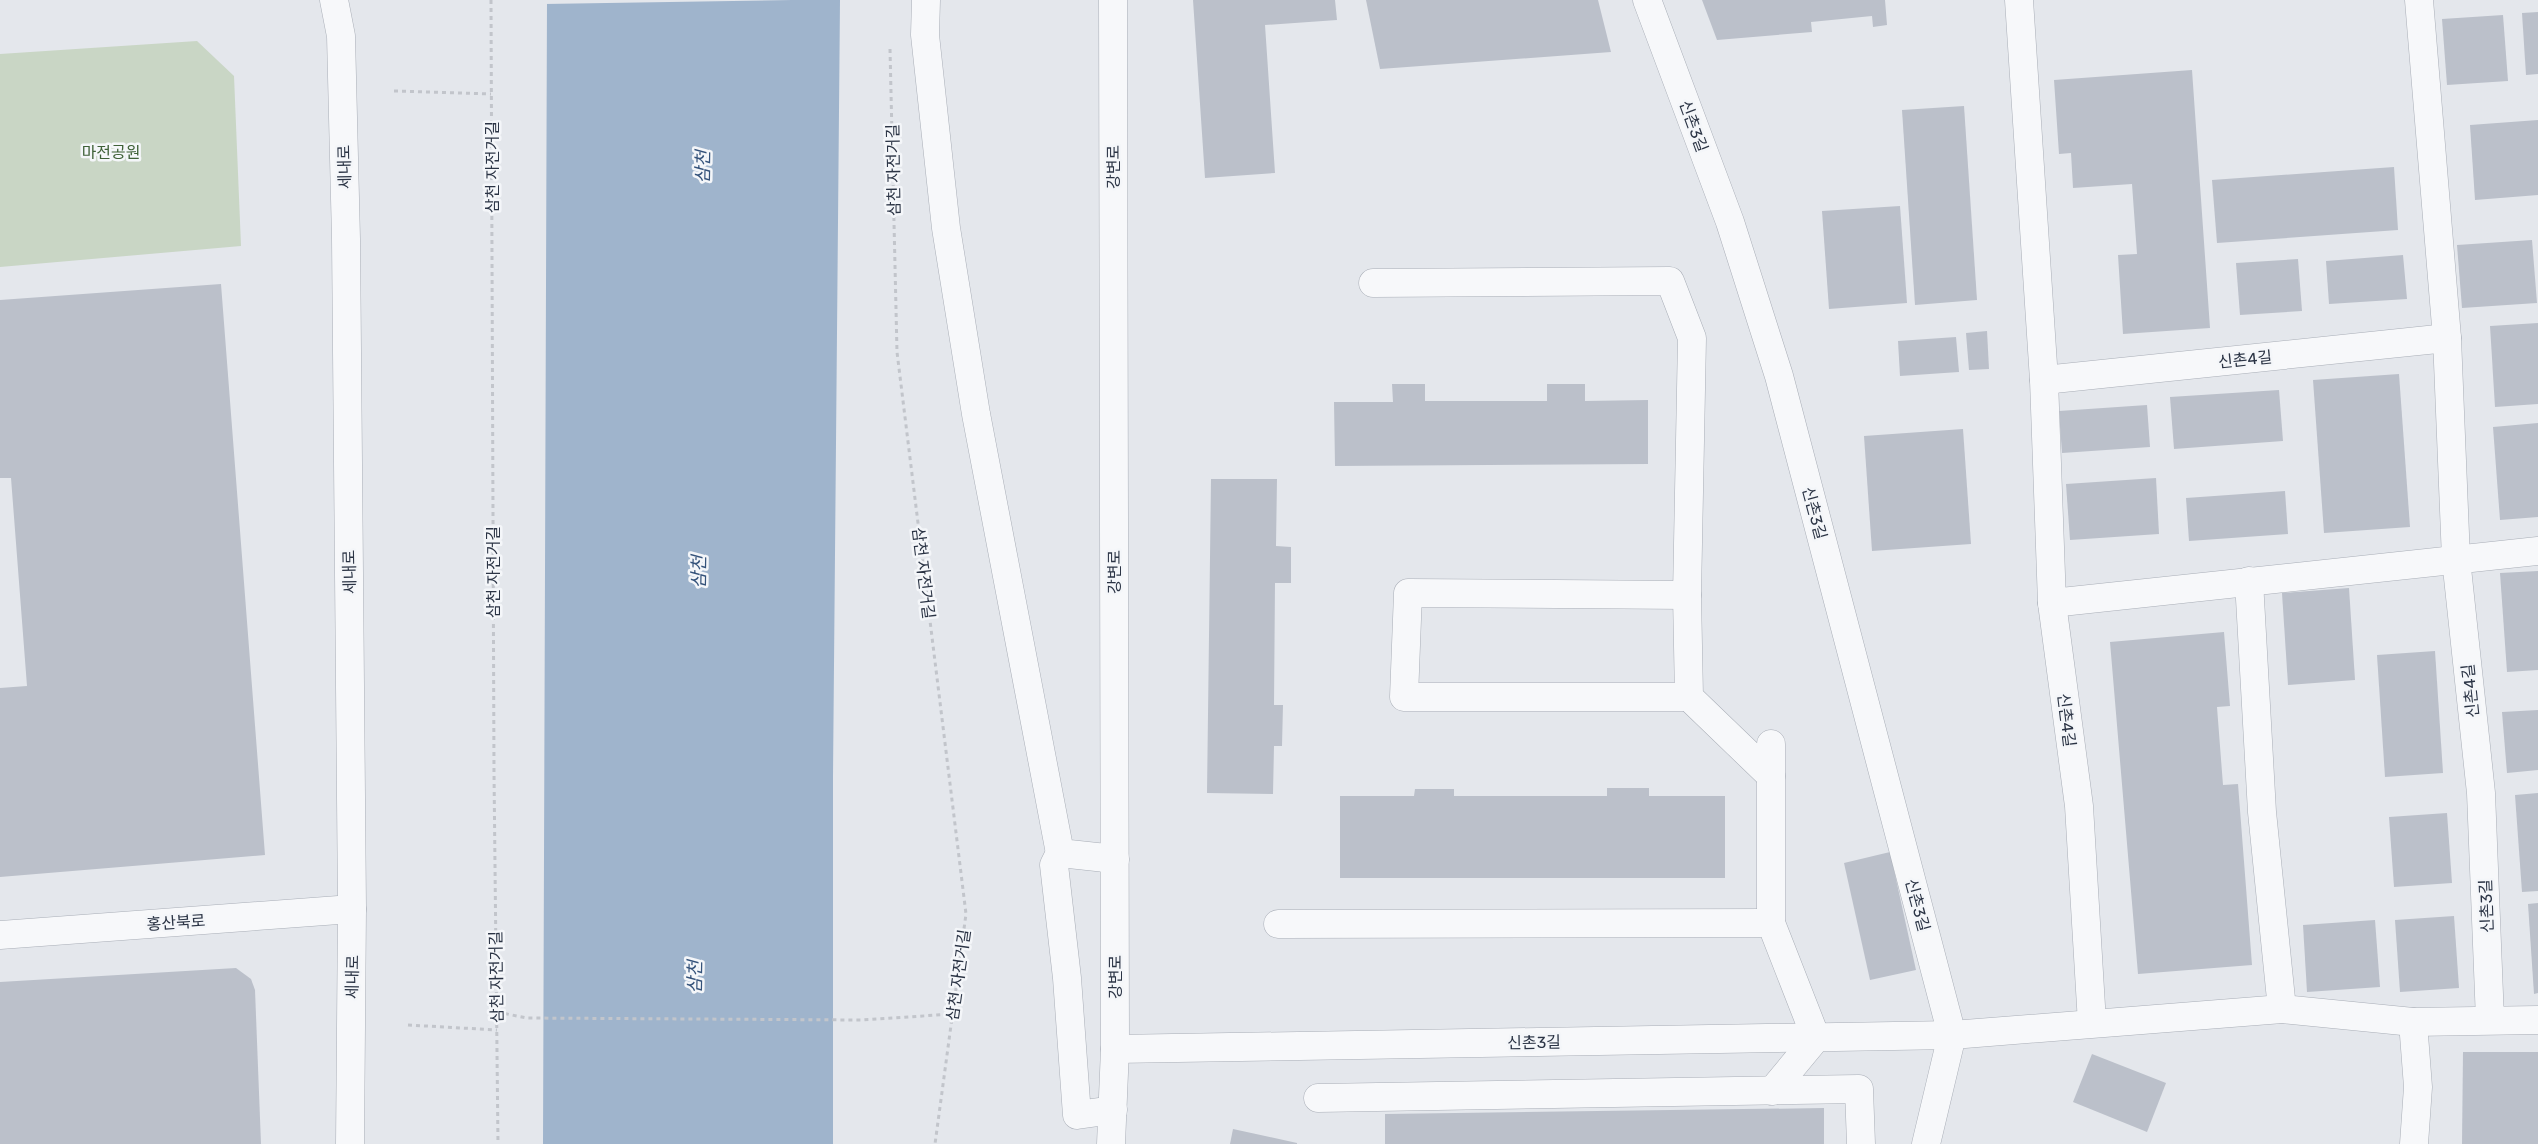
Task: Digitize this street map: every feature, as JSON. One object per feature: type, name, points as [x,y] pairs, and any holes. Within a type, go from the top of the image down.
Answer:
[{"type":"street","name":"세내로","points":[[334,0],[341,36],[346,239],[352,909],[350,1144]]},
{"type":"street","points":[[926,0],[925,35],[948,238],[976,414],[1060,853],[1054,865],[1068,978],[1077,1115],[1113,1110]]},
{"type":"street","name":"강변로","points":[[1111,1144],[1115,1049],[1113,0]]},
{"type":"street","name":"신촌3길","points":[[1647,0],[1730,222],[1779,376],[1952,1035],[1926,1144]]},
{"type":"street","name":"신촌4길","points":[[2019,0],[2044,380],[2052,603],[2079,806],[2092,1023]]},
{"type":"street","name":"신촌4길","points":[[2419,0],[2447,338],[2456,559],[2481,793]]},
{"type":"street","points":[[1373,283],[1670,281],[1692,338],[1687,595],[1689,697]]},
{"type":"street","name":"신촌4길","points":[[2044,380],[2447,338]]},
{"type":"street","points":[[2052,603],[2538,551]]},
{"type":"street","points":[[2249,581],[2262,812],[2282,1009]]},
{"type":"street","points":[[1687,595],[1408,593],[1404,697],[1689,697],[1771,776]]},
{"type":"street","points":[[1771,744],[1771,923],[1816,1038],[1772,1091]]},
{"type":"street","name":"신촌3길","points":[[2481,793],[2490,1020]]},
{"type":"street","points":[[1060,853],[1115,858]]},
{"type":"street","name":"홍산북로","points":[[0,935],[352,909]]},
{"type":"street","points":[[1278,924],[1771,923]]},
{"type":"street","name":"신촌3길","points":[[1115,1049],[1195,1046],[1952,1035],[2282,1009],[2413,1022],[2538,1020]]},
{"type":"street","points":[[2413,1022],[2418,1086],[2414,1144]]},
{"type":"street","points":[[1318,1098],[1859,1089],[1861,1144]]},
{"type":"path","name":"삼천 자전거길","points":[[491,0],[498,1144]]},
{"type":"path","name":"삼천 자전거길","points":[[890,43],[897,352],[966,914],[935,1144]]},
{"type":"path","points":[[394,91],[492,94]]},
{"type":"path","points":[[496,1012],[527,1018],[842,1020],[953,1014]]},
{"type":"path","points":[[408,1025],[497,1030]]},
{"type":"green space","name":"마전공원","points":[[197,41],[234,76],[241,246],[0,267],[0,54]]},
{"type":"water","name":"삼천","points":[[547,0],[840,0],[833,776],[833,1144],[543,1144]]},
{"type":"pier","points":[[544,0],[792,0],[544,4]]},
{"type":"building","points":[[1193,0],[1335,0],[1337,20],[1265,25],[1275,173],[1205,178]]},
{"type":"building","points":[[1366,0],[1598,0],[1611,52],[1380,69]]},
{"type":"building","points":[[1702,0],[1885,0],[1887,25],[1873,27],[1872,16],[1811,22],[1812,32],[1717,40]]},
{"type":"building","points":[[2538,12],[2538,74],[2526,75],[2522,13]]},
{"type":"building","points":[[2503,15],[2508,81],[2447,85],[2442,19]]},
{"type":"building","points":[[2192,70],[2210,328],[2123,334],[2118,255],[2137,254],[2132,184],[2073,188],[2071,153],[2059,154],[2054,80]]},
{"type":"building","points":[[1964,106],[1977,300],[1915,305],[1902,110]]},
{"type":"building","points":[[2538,120],[2538,195],[2475,200],[2470,125]]},
{"type":"building","points":[[2394,167],[2398,230],[2217,243],[2212,180]]},
{"type":"building","points":[[1900,206],[1907,303],[1829,309],[1822,211]]},
{"type":"building","points":[[2532,240],[2537,303],[2462,308],[2457,245]]},
{"type":"building","points":[[2403,255],[2407,299],[2329,304],[2326,261]]},
{"type":"building","points":[[2298,259],[2302,311],[2240,315],[2236,263]]},
{"type":"building","points":[[221,284],[265,855],[0,877],[0,688],[27,686],[11,478],[0,478],[0,300]]},
{"type":"building","points":[[2538,323],[2538,404],[2495,407],[2490,326]]},
{"type":"building","points":[[1987,331],[1989,369],[1969,370],[1966,333]]},
{"type":"building","points":[[1956,337],[1959,372],[1900,376],[1898,341]]},
{"type":"building","points":[[2399,374],[2410,527],[2324,533],[2313,380]]},
{"type":"building","points":[[1392,384],[1425,384],[1425,401],[1547,401],[1547,384],[1585,384],[1585,401],[1648,400],[1648,464],[1335,466],[1334,402],[1393,402]]},
{"type":"building","points":[[2279,390],[2283,441],[2174,449],[2170,397]]},
{"type":"building","points":[[2147,405],[2150,447],[2062,453],[2059,411]]},
{"type":"building","points":[[2538,423],[2538,517],[2500,520],[2493,427]]},
{"type":"building","points":[[1963,429],[1971,544],[1872,551],[1864,436]]},
{"type":"building","points":[[2156,478],[2159,534],[2070,540],[2066,484]]},
{"type":"building","points":[[1211,479],[1277,479],[1276,546],[1291,547],[1291,583],[1275,583],[1274,705],[1283,705],[1282,746],[1274,746],[1273,794],[1207,793]]},
{"type":"building","points":[[2285,491],[2288,534],[2189,541],[2186,498]]},
{"type":"building","points":[[2538,571],[2538,670],[2507,672],[2500,573]]},
{"type":"building","points":[[2349,588],[2355,680],[2288,685],[2282,593]]},
{"type":"building","points":[[2224,632],[2230,706],[2217,707],[2223,785],[2238,784],[2252,965],[2138,974],[2110,642]]},
{"type":"building","points":[[2435,651],[2443,773],[2385,777],[2377,655]]},
{"type":"building","points":[[2538,710],[2538,770],[2507,773],[2502,712]]},
{"type":"building","points":[[1607,788],[1649,788],[1649,796],[1725,796],[1725,878],[1340,878],[1340,796],[1414,796],[1415,789],[1454,789],[1454,796],[1607,796]]},
{"type":"building","points":[[2538,793],[2538,891],[2522,892],[2515,795]]},
{"type":"building","points":[[2447,813],[2452,883],[2394,887],[2389,817]]},
{"type":"building","points":[[1890,852],[1916,970],[1870,980],[1844,863]]},
{"type":"building","points":[[2538,903],[2538,993],[2534,994],[2528,904]]},
{"type":"building","points":[[2454,916],[2459,988],[2400,992],[2395,920]]},
{"type":"building","points":[[2375,920],[2380,987],[2307,992],[2303,925]]},
{"type":"building","points":[[236,968],[251,979],[255,990],[261,1144],[0,1144],[0,982]]},
{"type":"building","points":[[2463,1052],[2538,1052],[2538,1144],[2462,1144]]},
{"type":"building","points":[[2092,1054],[2166,1083],[2147,1132],[2073,1102]]},
{"type":"building","points":[[1824,1108],[1824,1144],[1385,1144],[1385,1114]]},
{"type":"building","points":[[1233,1129],[1297,1143],[1297,1144],[1230,1144]]}]
